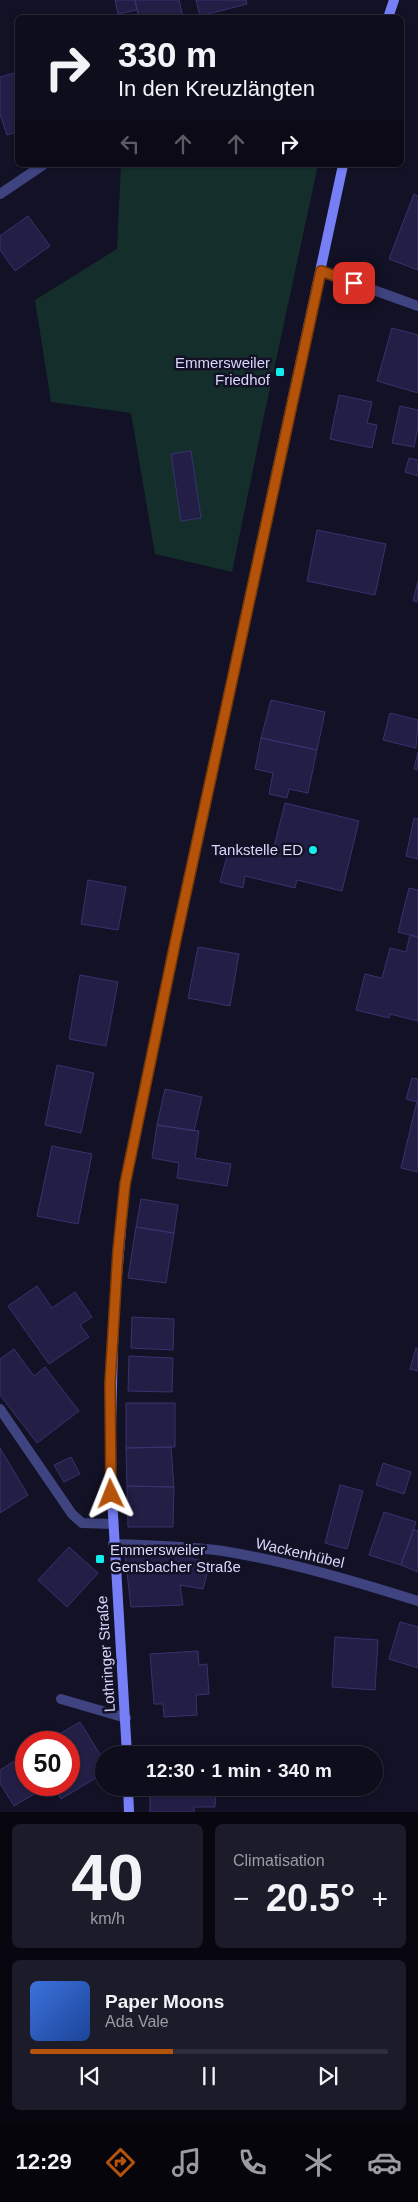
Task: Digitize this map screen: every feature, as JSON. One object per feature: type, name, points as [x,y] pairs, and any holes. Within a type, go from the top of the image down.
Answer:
[{"type":"main road","points":[[389,15],[394,0]]},
{"type":"main road","name":"Lothringer Straße","points":[[127,1746],[113,1544],[110,1463],[110,1383],[118,1251],[125,1184],[179,924],[343,167]]},
{"type":"main road","points":[[128,1796],[129,1812]]},
{"type":"street","points":[[0,194],[40,167]]},
{"type":"street","points":[[321,271],[418,306]]},
{"type":"street","points":[[0,1409],[72,1514],[82,1523],[112,1524]]},
{"type":"street","name":"Wackenhübel","points":[[113,1544],[179,1546],[222,1551],[332,1574],[418,1601]]},
{"type":"street","points":[[61,1699],[126,1718]]},
{"type":"green space","points":[[121,167],[318,167],[232,572],[155,554],[131,413],[51,402],[35,300],[117,249]]},
{"type":"building","points":[[115,0],[135,0],[137,10],[118,14]]},
{"type":"building","points":[[135,0],[179,0],[182,15],[138,15]]},
{"type":"building","points":[[196,0],[246,0],[247,4],[200,15]]},
{"type":"building","points":[[15,73],[15,132],[7,135],[0,114],[0,77]]},
{"type":"building","points":[[414,194],[418,196],[418,270],[389,259]]},
{"type":"building","points":[[28,216],[50,246],[15,271],[0,250],[0,236]]},
{"type":"building","points":[[392,328],[418,335],[418,393],[377,381]]},
{"type":"building","points":[[339,395],[372,402],[367,423],[377,425],[372,448],[330,439]]},
{"type":"building","points":[[400,406],[418,410],[418,427],[414,447],[392,443]]},
{"type":"building","points":[[191,451],[201,518],[181,521],[171,454]]},
{"type":"building","points":[[409,458],[418,460],[418,476],[405,472]]},
{"type":"building","points":[[317,530],[386,544],[375,595],[307,581]]},
{"type":"building","points":[[418,581],[418,602],[413,601]]},
{"type":"building","points":[[271,700],[325,712],[317,750],[261,738]]},
{"type":"building","points":[[390,713],[418,720],[416,748],[383,740]]},
{"type":"building","points":[[261,738],[317,750],[308,793],[289,789],[287,798],[269,794],[273,773],[255,769]]},
{"type":"building","points":[[418,752],[418,770],[414,769]]},
{"type":"building","name":"Tankstelle ED","points":[[285,803],[359,821],[342,891],[297,880],[295,888],[245,876],[243,888],[220,882],[230,845],[272,855]]},
{"type":"building","points":[[414,818],[418,819],[418,859],[406,856]]},
{"type":"building","points":[[88,880],[126,887],[118,930],[81,924]]},
{"type":"building","points":[[409,888],[418,890],[418,937],[398,932]]},
{"type":"building","points":[[410,935],[418,937],[418,1021],[390,1014],[389,1018],[356,1010],[365,974],[382,978],[390,948],[406,952]]},
{"type":"building","points":[[198,947],[239,954],[230,1006],[188,998]]},
{"type":"building","points":[[80,975],[118,982],[106,1046],[69,1039]]},
{"type":"building","points":[[57,1065],[94,1073],[81,1133],[45,1125]]},
{"type":"building","points":[[412,1078],[418,1079],[418,1102],[406,1099]]},
{"type":"building","points":[[165,1089],[202,1097],[194,1131],[157,1125]]},
{"type":"building","points":[[418,1102],[418,1172],[401,1168]]},
{"type":"building","points":[[157,1125],[199,1131],[195,1158],[231,1164],[227,1186],[177,1178],[179,1163],[152,1158]]},
{"type":"building","points":[[52,1146],[92,1154],[78,1224],[37,1216]]},
{"type":"building","points":[[141,1199],[178,1205],[174,1233],[136,1227]]},
{"type":"building","points":[[136,1227],[174,1233],[166,1283],[128,1278]]},
{"type":"building","points":[[37,1286],[52,1308],[75,1292],[92,1317],[80,1325],[89,1337],[49,1364],[8,1306]]},
{"type":"building","points":[[132,1317],[174,1319],[173,1350],[131,1348]]},
{"type":"building","points":[[416,1348],[418,1349],[418,1371],[410,1369]]},
{"type":"building","points":[[14,1349],[34,1376],[45,1367],[79,1411],[37,1443],[0,1395],[0,1359]]},
{"type":"building","points":[[129,1356],[173,1358],[172,1392],[128,1391]]},
{"type":"building","points":[[126,1403],[175,1403],[175,1447],[126,1448]]},
{"type":"building","points":[[171,1447],[174,1487],[127,1486],[126,1448]]},
{"type":"building","points":[[0,1448],[28,1495],[0,1513]]},
{"type":"building","points":[[71,1457],[80,1474],[64,1482],[54,1465]]},
{"type":"building","points":[[383,1463],[411,1472],[404,1494],[376,1485]]},
{"type":"building","points":[[340,1485],[363,1491],[347,1549],[325,1543]]},
{"type":"building","points":[[127,1486],[174,1487],[173,1527],[128,1527]]},
{"type":"building","points":[[384,1512],[416,1522],[401,1565],[369,1555]]},
{"type":"building","points":[[414,1529],[418,1531],[418,1572],[401,1565]]},
{"type":"building","points":[[69,1547],[98,1573],[67,1607],[38,1580]]},
{"type":"building","points":[[163,1551],[210,1563],[203,1589],[180,1585],[183,1605],[131,1607],[125,1556]]},
{"type":"building","points":[[400,1622],[418,1627],[418,1668],[389,1659]]},
{"type":"building","points":[[335,1637],[378,1640],[375,1690],[332,1687]]},
{"type":"building","points":[[198,1651],[199,1665],[207,1664],[209,1694],[196,1695],[197,1715],[164,1717],[163,1704],[154,1704],[150,1654]]},
{"type":"building","points":[[80,1722],[95,1746],[95,1778],[80,1788],[80,1731],[65,1731]]},
{"type":"building","points":[[15,1761],[15,1796],[31,1796],[14,1806],[0,1783],[0,1770]]},
{"type":"building","points":[[150,1796],[216,1796],[215,1807],[194,1807],[194,1812],[150,1812]]},
{"type":"place","name":"Emmersweiler Friedhof","points":[[280,372]]},
{"type":"place","name":"Tankstelle ED","points":[[313,850]]},
{"type":"place","name":"Emmersweiler Gensbacher Straße","points":[[100,1559]]},
{"type":"route","points":[[111,1494],[110,1383],[118,1251],[125,1184],[177,934],[321,271],[354,283]]}]
